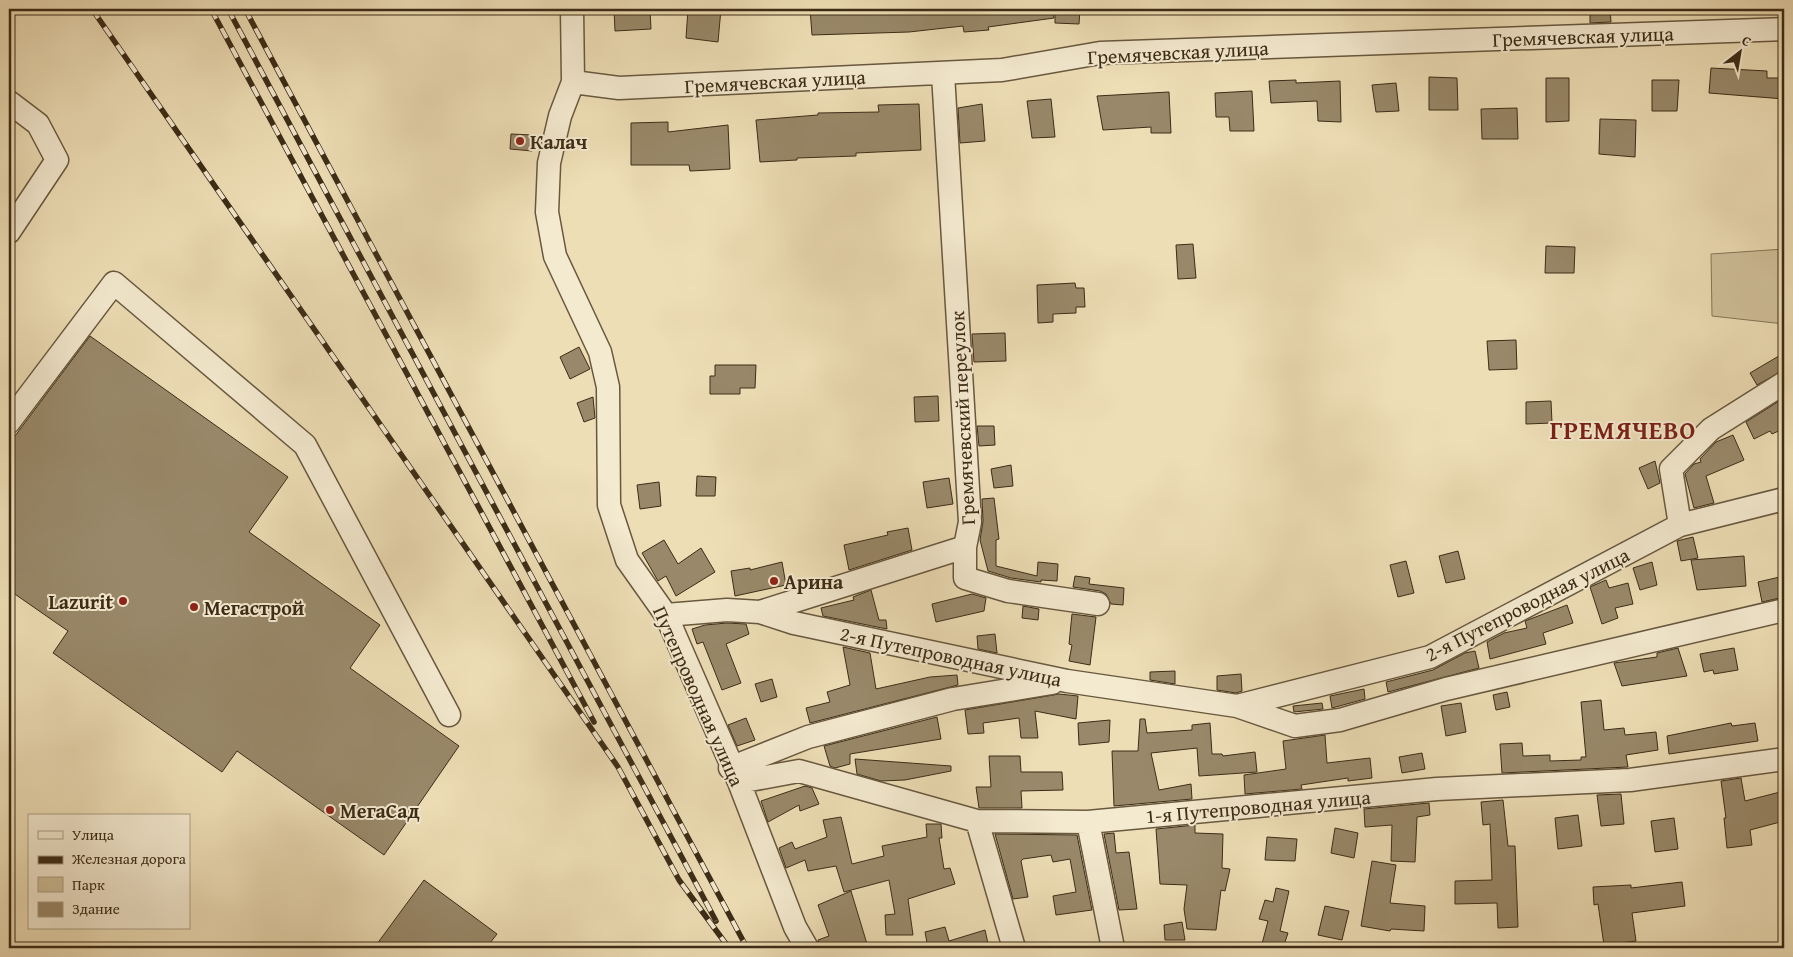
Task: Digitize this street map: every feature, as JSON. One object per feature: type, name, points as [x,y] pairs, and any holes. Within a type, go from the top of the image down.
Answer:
[{"type":"street","name":"Путепроводная улица","points":[[572,9],[574,82],[560,116],[549,163],[547,212],[555,256],[600,352],[608,387],[609,505],[627,560],[666,615],[734,775],[795,927],[807,948]]},
{"type":"street","name":"Гремячевская улица","points":[[574,82],[619,88],[943,74],[1002,70],[1100,53],[1784,29]]},
{"type":"street","name":"Гремячевский переулок","points":[[760,612],[965,547],[970,522],[943,74]]},
{"type":"street","points":[[9,102],[38,124],[57,160],[9,232]]},
{"type":"street","points":[[9,422],[114,283],[305,445],[449,715]]},
{"type":"street","points":[[1680,525],[1671,469],[1711,429],[1784,383]]},
{"type":"street","name":"2-я Путепроводная улица","points":[[1238,706],[1430,657],[1680,525],[1784,499]]},
{"type":"street","points":[[965,547],[965,578],[1008,591],[1098,604]]},
{"type":"street","name":"2-я Путепроводная улица","points":[[666,615],[727,610],[760,612],[794,623],[1067,681],[1238,706],[1295,726],[1340,720],[1446,689],[1784,610]]},
{"type":"street","points":[[734,775],[808,736],[953,699],[1067,681]]},
{"type":"street","name":"1-я Путепроводная улица","points":[[734,775],[799,771],[977,821],[1088,822],[1437,789],[1630,780],[1784,759]]},
{"type":"street","points":[[977,821],[1014,948]]},
{"type":"street","points":[[1088,822],[1113,948]]},
{"type":"green space","points":[[1784,249],[1784,324],[1712,316],[1711,254]]},
{"type":"building","points":[[614,9],[650,9],[651,29],[615,31]]},
{"type":"building","points":[[688,9],[721,9],[718,42],[686,38]]},
{"type":"building","points":[[810,9],[1053,9],[1054,18],[988,27],[989,30],[964,32],[963,26],[909,32],[812,35]]},
{"type":"building","points":[[1055,9],[1080,9],[1079,24],[1055,23]]},
{"type":"building","points":[[1590,9],[1610,9],[1611,22],[1590,23]]},
{"type":"building","points":[[1711,68],[1767,71],[1767,78],[1784,78],[1784,99],[1709,93]]},
{"type":"building","points":[[1429,77],[1457,78],[1458,110],[1429,110]]},
{"type":"building","points":[[1546,78],[1569,78],[1569,121],[1546,122]]},
{"type":"building","points":[[1296,80],[1296,83],[1340,81],[1341,122],[1318,121],[1317,101],[1271,103],[1269,81]]},
{"type":"building","points":[[1652,80],[1679,80],[1677,111],[1652,111]]},
{"type":"building","points":[[1396,83],[1399,111],[1376,112],[1372,85]]},
{"type":"building","points":[[1252,91],[1254,131],[1230,131],[1229,117],[1216,117],[1215,93]]},
{"type":"building","points":[[1169,92],[1171,133],[1151,133],[1151,127],[1103,130],[1097,96]]},
{"type":"building","points":[[1051,99],[1055,137],[1032,138],[1027,101]]},
{"type":"building","points":[[919,104],[921,150],[856,153],[856,156],[797,158],[797,160],[760,162],[756,120],[818,115],[818,113],[879,112],[878,105]]},
{"type":"building","points":[[982,104],[985,141],[960,143],[958,108]]},
{"type":"building","points":[[1517,108],[1518,139],[1482,139],[1481,109]]},
{"type":"building","points":[[1600,119],[1636,120],[1635,157],[1599,154]]},
{"type":"building","points":[[668,122],[668,132],[728,125],[730,169],[690,171],[689,165],[631,165],[631,123]]},
{"type":"building","points":[[511,134],[533,135],[532,151],[510,149]]},
{"type":"building","points":[[1193,244],[1196,278],[1178,279],[1176,245]]},
{"type":"building","points":[[1546,246],[1575,247],[1574,273],[1545,273]]},
{"type":"building","points":[[1075,283],[1076,288],[1084,288],[1085,307],[1076,307],[1076,313],[1053,314],[1053,322],[1038,323],[1037,285]]},
{"type":"building","points":[[1005,333],[1006,361],[974,362],[972,334]]},
{"type":"building","name":"Мегастрой","points":[[90,336],[288,477],[249,532],[380,625],[350,668],[459,746],[384,855],[237,751],[222,772],[53,653],[68,631],[9,590],[9,444]]},
{"type":"building","points":[[1516,340],[1517,369],[1489,370],[1487,341]]},
{"type":"building","points":[[579,347],[590,369],[570,379],[560,357]]},
{"type":"building","points":[[1784,353],[1784,370],[1757,385],[1750,373]]},
{"type":"building","points":[[715,365],[756,365],[755,388],[740,388],[740,394],[710,394],[710,376],[715,376]]},
{"type":"building","points":[[938,396],[939,421],[915,422],[914,397]]},
{"type":"building","points":[[593,397],[595,418],[584,422],[577,403]]},
{"type":"building","points":[[1784,398],[1784,432],[1783,429],[1772,434],[1770,431],[1754,439],[1746,422]]},
{"type":"building","points":[[1551,401],[1552,423],[1526,424],[1526,402]]},
{"type":"building","points":[[977,426],[994,426],[995,445],[979,446]]},
{"type":"building","points":[[1733,435],[1744,460],[1706,476],[1714,503],[1694,508],[1685,474],[1694,464],[1701,462],[1700,459],[1716,442]]},
{"type":"building","points":[[1655,461],[1660,483],[1648,489],[1639,468]]},
{"type":"building","points":[[1011,465],[1013,486],[994,488],[991,469]]},
{"type":"building","points":[[697,476],[716,477],[715,496],[696,496]]},
{"type":"building","points":[[949,478],[953,504],[927,508],[923,482]]},
{"type":"building","points":[[659,482],[661,506],[640,509],[637,485]]},
{"type":"building","points":[[994,498],[999,539],[996,540],[996,566],[1037,576],[1038,562],[1058,564],[1057,581],[1041,580],[1041,582],[1011,578],[988,571],[980,540],[983,521],[982,499]]},
{"type":"building","points":[[908,528],[912,550],[849,570],[844,545],[888,535],[887,532]]},
{"type":"building","points":[[1693,537],[1698,558],[1681,561],[1677,541]]},
{"type":"building","points":[[664,540],[678,564],[701,548],[715,572],[676,596],[666,576],[658,581],[642,553]]},
{"type":"building","points":[[1458,551],[1465,579],[1446,583],[1439,556]]},
{"type":"building","points":[[1744,556],[1746,586],[1697,590],[1691,560]]},
{"type":"building","points":[[1406,561],[1414,593],[1398,597],[1390,565]]},
{"type":"building","points":[[782,562],[786,585],[735,596],[731,571],[750,568],[750,570]]},
{"type":"building","points":[[1652,562],[1657,585],[1640,590],[1633,568]]},
{"type":"building","points":[[1075,576],[1090,578],[1089,584],[1124,588],[1123,605],[1111,604],[1106,594],[1100,591],[1073,587]]},
{"type":"building","points":[[1784,576],[1784,597],[1762,602],[1758,582]]},
{"type":"building","points":[[1606,580],[1609,588],[1628,583],[1633,604],[1615,608],[1618,618],[1602,624],[1590,587]]},
{"type":"building","points":[[871,590],[879,620],[886,620],[887,629],[823,616],[821,608],[854,600],[853,597]]},
{"type":"building","points":[[972,594],[986,598],[984,611],[936,622],[932,604]]},
{"type":"building","points":[[1567,605],[1573,623],[1543,633],[1546,644],[1490,659],[1487,642],[1504,633],[1527,628],[1525,621]]},
{"type":"building","points":[[1023,606],[1039,609],[1038,620],[1022,618]]},
{"type":"building","points":[[1072,614],[1096,617],[1090,665],[1069,661],[1072,645],[1069,644]]},
{"type":"building","points":[[746,624],[749,634],[726,644],[741,683],[722,690],[703,642],[697,644],[692,629],[705,625]]},
{"type":"building","points":[[995,634],[997,653],[978,649],[977,636]]},
{"type":"building","points":[[843,647],[870,653],[876,689],[930,677],[957,675],[958,685],[810,723],[806,708],[830,702],[827,692],[850,685]]},
{"type":"building","points":[[1678,648],[1687,676],[1622,686],[1614,663],[1657,657],[1657,653]]},
{"type":"building","points":[[1734,648],[1738,670],[1714,674],[1713,670],[1704,672],[1700,654]]},
{"type":"building","points":[[1475,651],[1479,668],[1388,692],[1386,682],[1433,670],[1465,653]]},
{"type":"building","points":[[1175,671],[1175,684],[1150,680],[1150,672]]},
{"type":"building","points":[[1241,674],[1242,691],[1236,693],[1217,690],[1217,676]]},
{"type":"building","points":[[772,679],[777,697],[761,702],[755,684]]},
{"type":"building","points":[[1364,689],[1365,699],[1332,708],[1330,696]]},
{"type":"building","points":[[1507,692],[1510,707],[1496,710],[1493,695]]},
{"type":"building","points":[[1059,694],[1078,696],[1076,719],[1035,711],[1038,738],[1021,738],[1019,718],[983,723],[984,733],[968,734],[965,710]]},
{"type":"building","points":[[1601,700],[1604,730],[1624,728],[1625,735],[1656,732],[1658,750],[1626,755],[1628,767],[1502,773],[1500,744],[1522,743],[1523,756],[1550,755],[1550,761],[1581,760],[1581,757],[1586,757],[1581,702]]},
{"type":"building","points":[[1322,703],[1323,709],[1294,712],[1293,706]]},
{"type":"building","points":[[1461,703],[1466,732],[1446,736],[1441,706]]},
{"type":"building","points":[[937,717],[941,739],[850,754],[850,764],[835,768],[830,766],[824,746]]},
{"type":"building","points":[[746,718],[755,740],[737,746],[728,725]]},
{"type":"building","points":[[1140,719],[1145,719],[1147,733],[1192,730],[1192,725],[1210,723],[1212,754],[1222,754],[1223,756],[1255,752],[1257,772],[1199,776],[1197,748],[1151,753],[1159,790],[1191,784],[1192,799],[1114,806],[1112,751],[1138,751]]},
{"type":"building","points":[[1110,720],[1109,742],[1079,745],[1078,723]]},
{"type":"building","points":[[1731,723],[1732,726],[1755,723],[1758,741],[1669,754],[1667,736]]},
{"type":"building","points":[[1325,735],[1327,763],[1370,758],[1372,778],[1348,781],[1348,778],[1301,785],[1302,789],[1245,794],[1244,775],[1286,769],[1283,741]]},
{"type":"building","points":[[1422,753],[1425,769],[1402,773],[1399,757]]},
{"type":"building","points":[[989,756],[1020,756],[1021,772],[1062,772],[1063,790],[1021,791],[1022,808],[979,808],[976,787],[991,787]]},
{"type":"building","points":[[855,759],[951,766],[951,771],[905,780],[881,781],[857,774]]},
{"type":"building","points":[[1741,778],[1745,801],[1784,791],[1784,821],[1750,830],[1752,845],[1727,848],[1724,818],[1726,818],[1721,781]]},
{"type":"building","points":[[805,786],[812,788],[819,804],[800,811],[799,805],[768,822],[761,801]]},
{"type":"building","points":[[1621,794],[1624,824],[1601,826],[1597,795]]},
{"type":"building","points":[[1503,800],[1508,846],[1515,846],[1518,927],[1498,928],[1497,903],[1455,904],[1455,881],[1492,880],[1490,824],[1483,825],[1481,802]]},
{"type":"building","points":[[1429,803],[1430,815],[1417,817],[1415,862],[1391,861],[1392,825],[1365,827],[1364,809]]},
{"type":"building","points":[[1578,815],[1582,846],[1558,849],[1555,818]]},
{"type":"building","points":[[841,817],[852,864],[884,856],[882,846],[927,837],[926,824],[941,824],[942,838],[939,838],[944,869],[950,868],[955,884],[908,899],[913,935],[886,935],[885,915],[895,914],[889,880],[844,892],[836,866],[808,871],[805,860],[786,868],[779,848],[792,842],[795,849],[827,837],[823,820]]},
{"type":"building","points":[[1674,818],[1678,849],[1655,852],[1651,821]]},
{"type":"building","points":[[1195,825],[1195,833],[1223,834],[1222,868],[1230,869],[1225,891],[1221,890],[1216,930],[1187,929],[1184,909],[1187,885],[1160,884],[1156,829]]},
{"type":"building","points":[[1335,828],[1358,833],[1354,858],[1331,853]]},
{"type":"building","points":[[1114,833],[1116,853],[1129,852],[1137,909],[1119,910],[1104,834]]},
{"type":"building","points":[[995,834],[1077,835],[1092,910],[1056,915],[1053,896],[1076,892],[1070,859],[1053,862],[1051,855],[1023,859],[1021,861],[1028,897],[1013,899]]},
{"type":"building","points":[[1267,837],[1297,839],[1295,861],[1265,860]]},
{"type":"building","points":[[1372,861],[1396,865],[1390,903],[1425,906],[1424,931],[1391,929],[1390,931],[1361,926]]},
{"type":"building","points":[[424,880],[497,934],[486,948],[374,948]]},
{"type":"building","points":[[1682,882],[1685,906],[1632,913],[1636,941],[1604,945],[1598,904],[1594,905],[1593,887],[1631,885],[1631,888]]},
{"type":"building","points":[[1276,888],[1289,891],[1280,931],[1288,933],[1283,948],[1262,944],[1268,921],[1259,919],[1265,900],[1273,902]]},
{"type":"building","points":[[851,891],[867,944],[854,948],[820,948],[818,940],[829,936],[818,905]]},
{"type":"building","points":[[1325,906],[1349,911],[1342,940],[1318,935]]},
{"type":"building","points":[[1182,922],[1185,940],[1165,940],[1164,925]]},
{"type":"building","points":[[945,927],[949,941],[985,930],[989,948],[928,948],[925,932]]},
{"type":"railway","points":[[92,9],[618,767],[679,880],[729,948]]},
{"type":"railway","points":[[211,9],[594,722]]},
{"type":"railway","points":[[228,9],[716,921]]},
{"type":"railway","points":[[245,9],[747,948]]},
{"type":"place","name":"Калач","points":[[520,141]]},
{"type":"place","name":"Арина","points":[[774,581]]},
{"type":"place","name":"Lazurit","points":[[123,601]]},
{"type":"place","name":"Мегастрой","points":[[194,607]]},
{"type":"place","name":"МегаСад","points":[[330,810]]},
{"type":"district","name":"ГРЕМЯЧЕВО","points":[[1623,430]]}]
